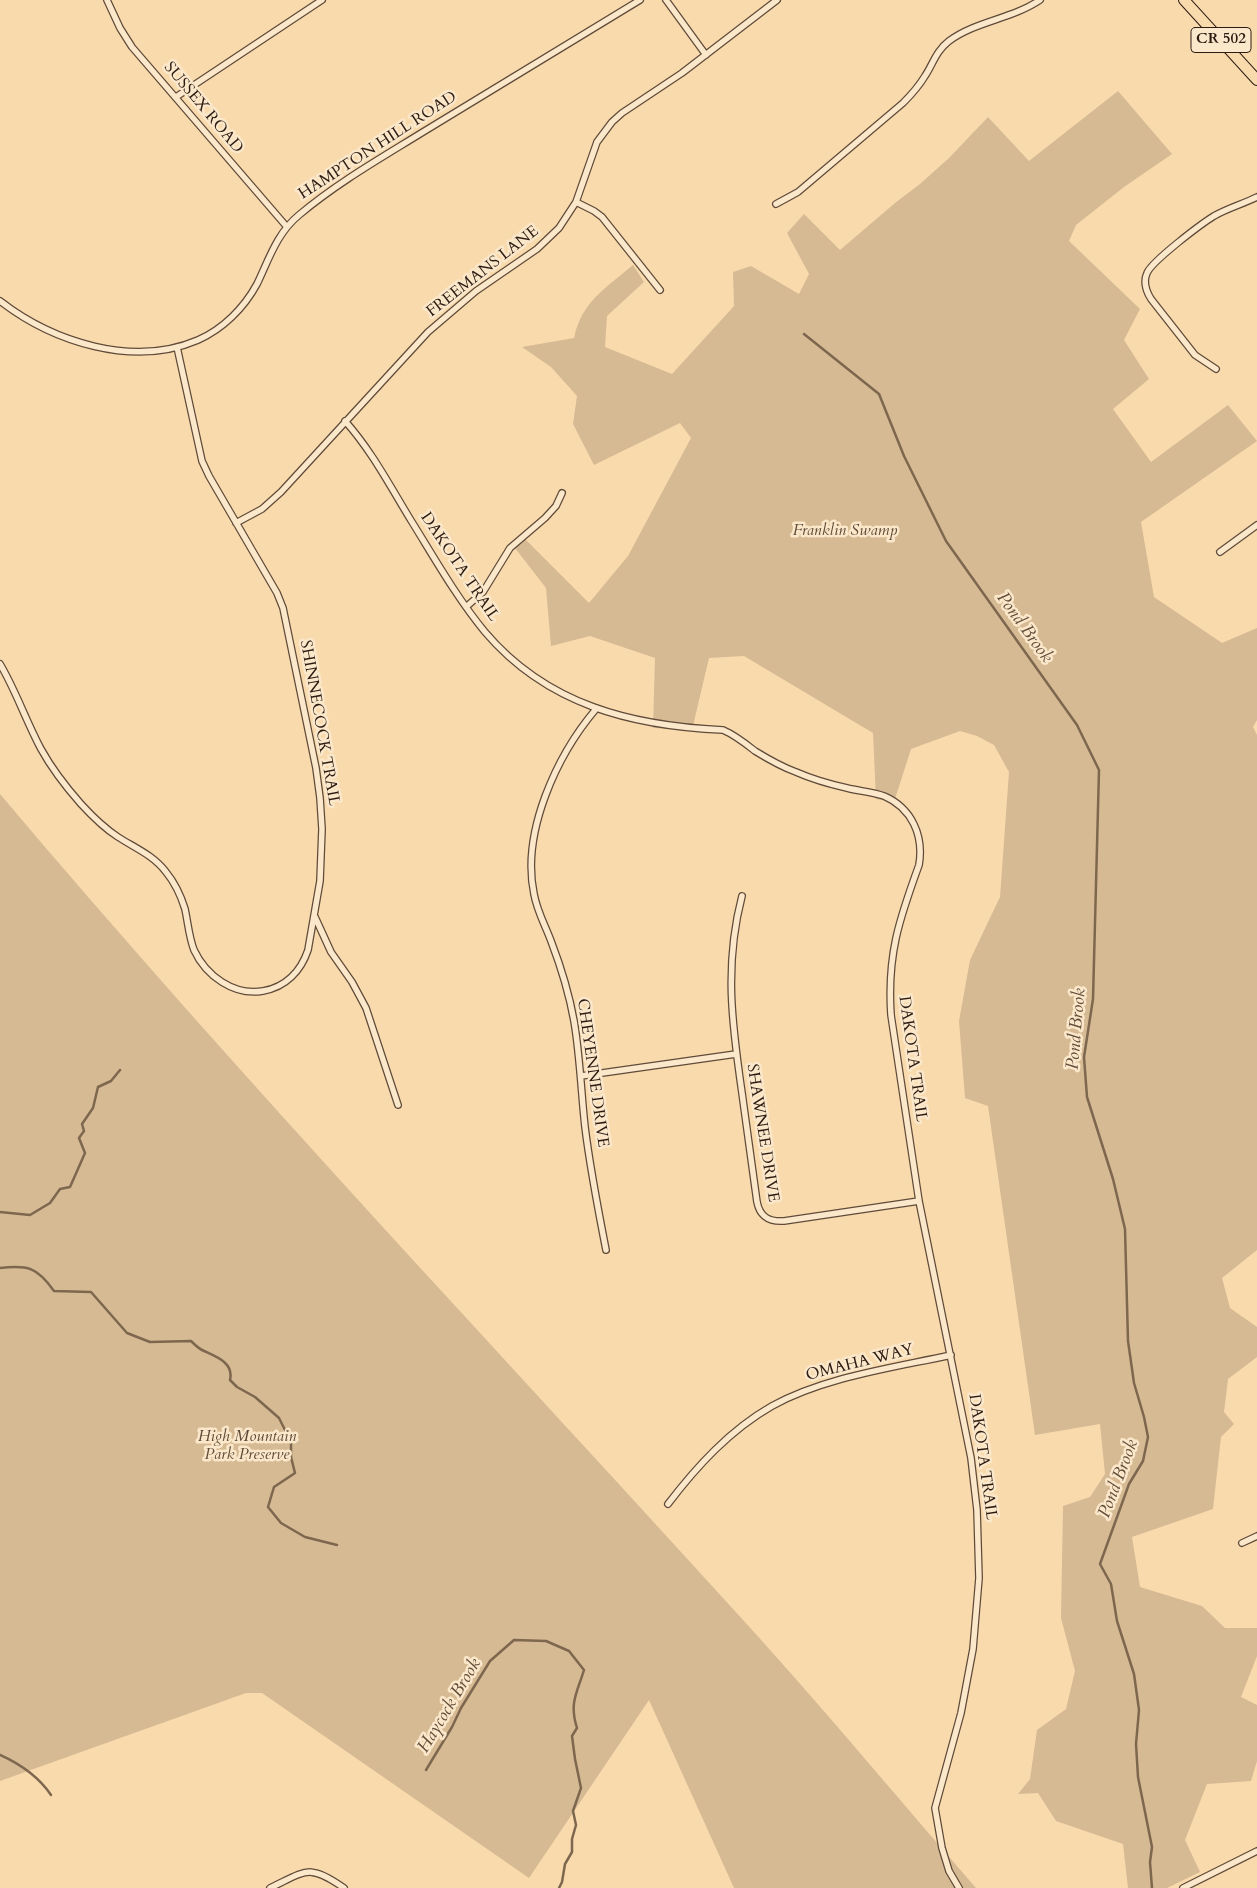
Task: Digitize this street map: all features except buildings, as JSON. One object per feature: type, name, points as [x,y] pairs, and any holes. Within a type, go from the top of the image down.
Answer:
[{"type":"main road","name":"CR 502","points":[[1184,0],[1257,80]]},
{"type":"street","name":"SUSSEX ROAD","points":[[107,0],[120,28],[132,47],[287,227]]},
{"type":"street","points":[[176,97],[322,0]]},
{"type":"street","name":"HAMPTON HILL ROAD","points":[[0,301],[28,321],[50,332],[84,344],[119,350],[141,351],[177,346],[198,340],[213,332],[238,311],[256,285],[273,248],[287,227],[298,216],[358,173],[640,0]]},
{"type":"street","points":[[666,0],[706,55]]},
{"type":"street","name":"FREEMANS LANE","points":[[236,523],[262,509],[306,468],[345,421],[451,310],[548,239],[559,228],[576,202],[597,142],[622,113],[682,73],[777,0]]},
{"type":"street","points":[[776,204],[798,192],[903,103],[917,88],[936,55],[948,42],[974,27],[1018,12],[1040,0]]},
{"type":"street","points":[[1216,369],[1195,355],[1147,293],[1145,279],[1151,266],[1202,224],[1227,209],[1257,198]]},
{"type":"street","points":[[576,202],[602,217],[660,290]]},
{"type":"street","name":"SHINNECOCK TRAIL","points":[[0,664],[9,678],[40,747],[61,779],[95,819],[119,838],[147,854],[158,863],[174,884],[185,910],[194,950],[207,970],[217,979],[235,989],[253,992],[264,991],[284,983],[293,976],[304,960],[308,950],[320,881],[322,828],[314,759],[283,608],[277,593],[202,461],[177,346]]},
{"type":"street","name":"DAKOTA TRAIL","points":[[345,421],[365,446],[466,607],[486,633],[518,664],[553,688],[596,708],[640,721],[666,726],[723,730],[757,752],[795,772],[840,786],[883,796],[901,807],[909,815],[918,834],[919,865],[896,931],[890,965],[889,991],[919,1201],[974,1476],[979,1536],[979,1578],[975,1636],[968,1681],[935,1808],[942,1848],[949,1871],[958,1888]]},
{"type":"street","points":[[466,607],[483,592],[510,548],[546,518],[556,506],[562,493]]},
{"type":"street","points":[[1220,552],[1257,525]]},
{"type":"street","name":"CHEYENNE DRIVE","points":[[596,708],[577,733],[554,774],[539,819],[532,864],[533,886],[538,908],[568,994],[578,1046],[591,1170],[606,1250]]},
{"type":"street","name":"SHAWNEE DRIVE","points":[[742,896],[731,957],[732,1017],[757,1202],[762,1215],[768,1220],[784,1221],[919,1201]]},
{"type":"street","points":[[315,917],[330,952],[359,994],[366,1008],[398,1105]]},
{"type":"street","points":[[581,1076],[736,1054]]},
{"type":"street","name":"OMAHA WAY","points":[[668,1504],[689,1477],[719,1446],[753,1418],[772,1406],[832,1382],[951,1355]]},
{"type":"street","points":[[1242,1543],[1257,1536]]},
{"type":"street","points":[[1183,1888],[1257,1851]]},
{"type":"street","points":[[270,1888],[303,1873],[315,1872],[326,1875],[344,1888]]},
{"type":"green space","name":"Franklin Swamp","points":[[1118,91],[1172,154],[1124,187],[1076,225],[1069,241],[1140,309],[1124,340],[1149,379],[1113,409],[1151,462],[1228,405],[1257,441],[1141,522],[1154,597],[1222,643],[1257,628],[1257,720],[1253,727],[1257,735],[1257,1250],[1222,1278],[1230,1308],[1257,1327],[1257,1357],[1228,1379],[1224,1412],[1234,1424],[1221,1437],[1213,1509],[1132,1537],[1140,1587],[1202,1606],[1225,1628],[1257,1628],[1257,1656],[1241,1697],[1257,1705],[1257,1761],[1251,1781],[1207,1784],[1185,1840],[1200,1872],[1167,1888],[1128,1888],[1123,1844],[1056,1821],[1038,1793],[1018,1794],[1030,1779],[1037,1730],[1066,1709],[1075,1671],[1061,1618],[1063,1506],[1090,1497],[1105,1474],[1100,1424],[1035,1435],[988,1106],[965,1098],[959,1021],[970,960],[1000,897],[1009,772],[994,745],[977,736],[960,731],[911,749],[894,802],[876,799],[873,733],[744,656],[709,658],[692,730],[653,728],[655,658],[590,636],[551,646],[546,588],[515,548],[524,538],[589,603],[628,556],[691,438],[680,423],[594,465],[573,424],[577,396],[551,367],[522,347],[574,338],[583,314],[589,305],[604,289],[633,265],[644,282],[607,316],[605,347],[672,374],[734,306],[733,272],[751,266],[799,294],[809,274],[787,233],[804,214],[840,250],[949,158],[988,117],[1029,161]]},
{"type":"green space","name":"High Mountain Park Preserve","points":[[0,794],[184,1007],[782,1664],[976,1888],[734,1888],[649,1700],[529,1878],[262,1693],[246,1693],[0,1781]]},
{"type":"waterway","name":"Pond Brook","points":[[804,334],[879,394],[904,456],[946,541],[1077,725],[1099,770],[1093,999],[1084,1057],[1087,1097],[1113,1179],[1125,1229],[1128,1341],[1134,1383],[1148,1437],[1143,1461],[1129,1484],[1100,1564],[1111,1584],[1117,1621],[1134,1674],[1139,1710],[1136,1744],[1138,1777],[1152,1847],[1150,1862],[1152,1888]]},
{"type":"waterway","points":[[0,1212],[30,1215],[50,1203],[60,1189],[70,1187],[85,1153],[79,1138],[84,1131],[82,1124],[93,1108],[98,1087],[111,1081],[120,1070]]},
{"type":"waterway","points":[[0,1268],[18,1267],[31,1269],[37,1272],[54,1291],[91,1292],[127,1333],[150,1342],[191,1341],[200,1349],[223,1361],[231,1374],[230,1380],[237,1387],[255,1397],[279,1418],[291,1442],[291,1457],[295,1473],[274,1487],[268,1507],[281,1523],[305,1537],[337,1545]]},
{"type":"waterway","name":"Haycock Brook","points":[[426,1770],[490,1661],[514,1640],[546,1641],[569,1651],[584,1670],[575,1698],[574,1712],[577,1728],[572,1736],[581,1788],[573,1811],[576,1825],[572,1839],[572,1852],[565,1864],[559,1888]]},
{"type":"waterway","points":[[0,1755],[28,1771],[51,1795]]}]
